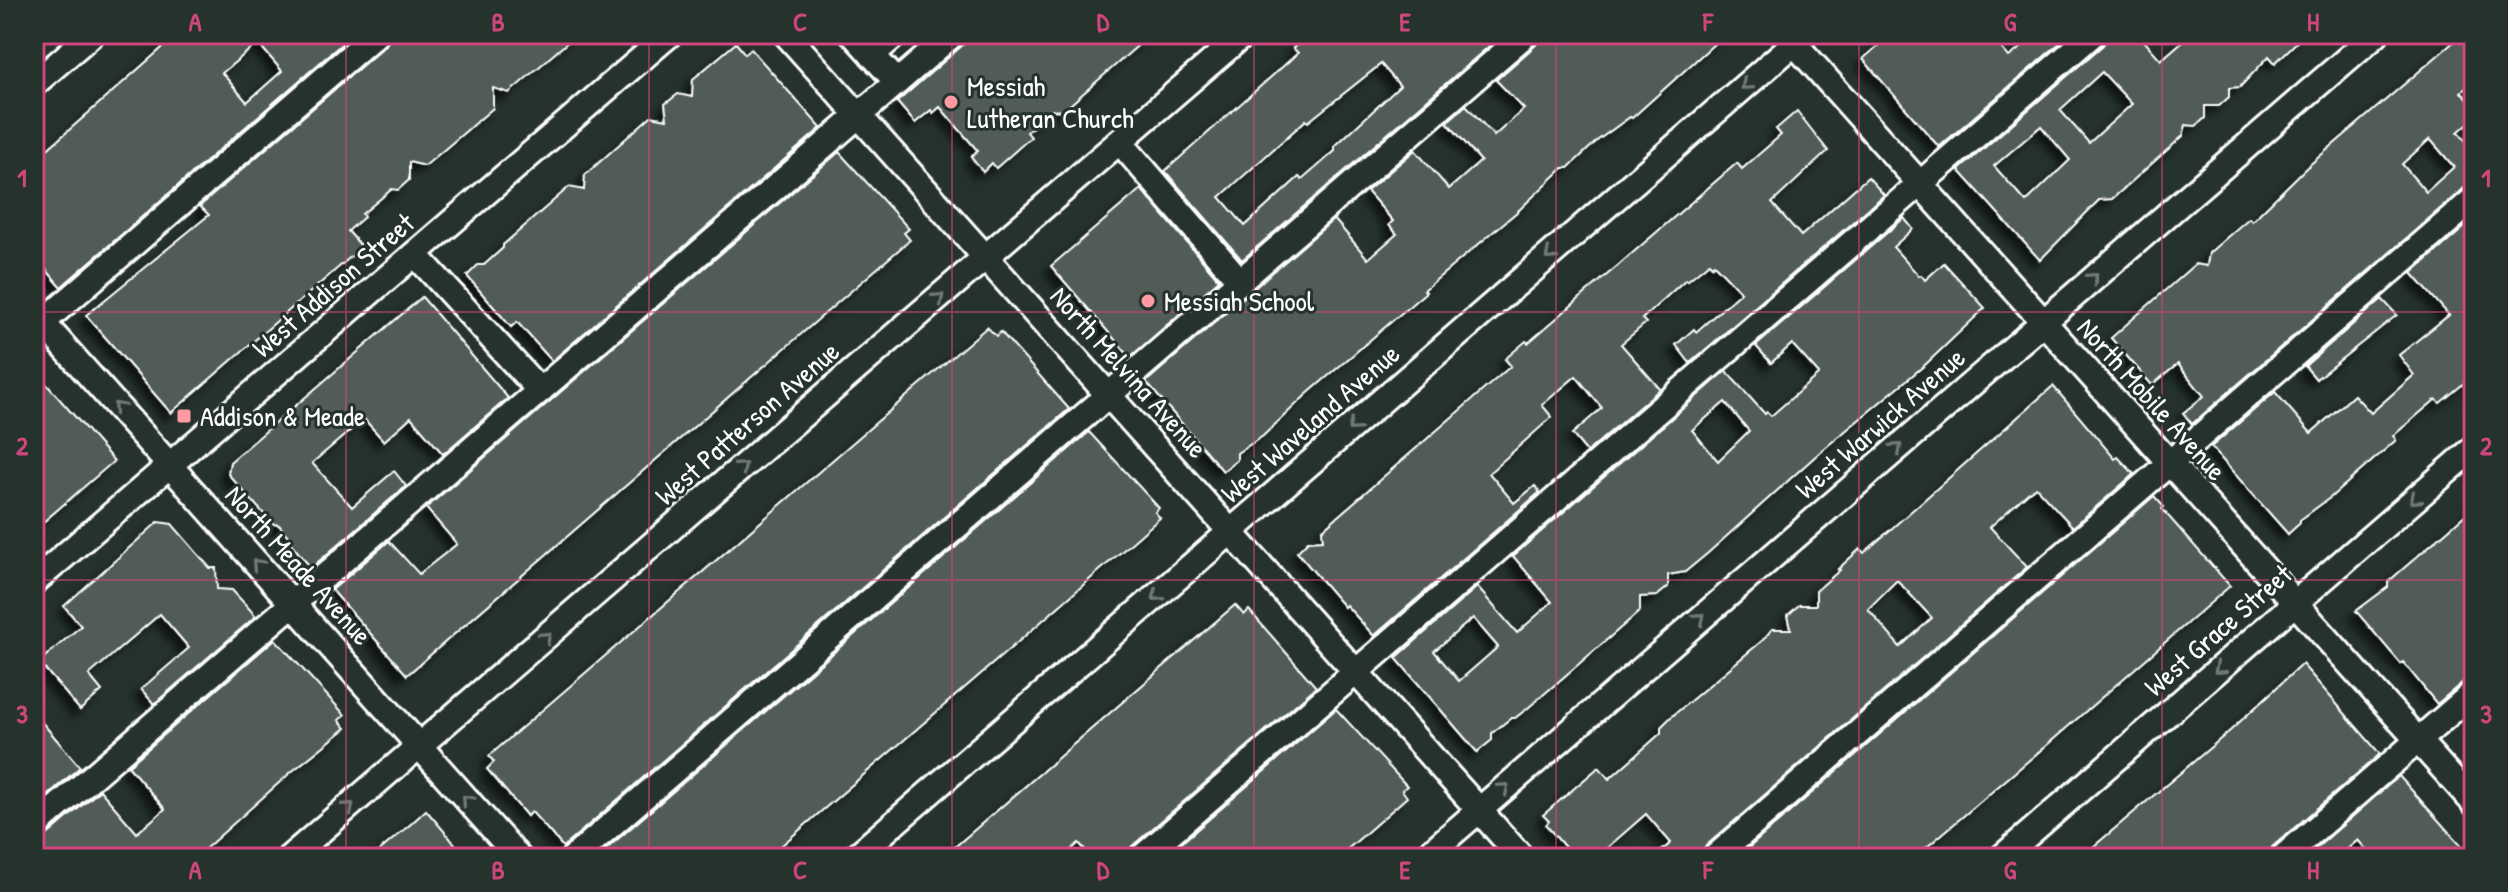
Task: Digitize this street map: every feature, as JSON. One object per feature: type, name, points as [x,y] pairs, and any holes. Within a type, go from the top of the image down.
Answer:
[{"type":"street","points":[[34,84],[92,34]]},
{"type":"street","points":[[37,322],[376,34]]},
{"type":"street","name":"West Addison Street","points":[[35,580],[670,34]]},
{"type":"street","name":"North Melvina Avenue","points":[[786,34],[1522,858]]},
{"type":"street","points":[[853,34],[897,82]]},
{"type":"street","points":[[872,55],[896,34]]},
{"type":"street","points":[[34,827],[953,34]]},
{"type":"street","name":"West Patterson Avenue","points":[[289,858],[1244,34]]},
{"type":"street","points":[[573,858],[1526,34]]},
{"type":"street","points":[[1141,858],[2093,34]]},
{"type":"street","name":"West Warwick Avenue","points":[[1424,858],[2376,34]]},
{"type":"street","name":"North Mobile Avenue","points":[[1795,37],[1920,184],[2474,803]]},
{"type":"street","name":"West Waveland Avenue","points":[[854,858],[1795,37]]},
{"type":"street","points":[[1120,142],[1240,281]]},
{"type":"street","points":[[1714,858],[2474,199]]},
{"type":"street","points":[[415,254],[540,391]]},
{"type":"street","name":"North Meade Avenue","points":[[37,322],[170,465],[519,858]]},
{"type":"street","name":"West Grace Street","points":[[2001,858],[2474,448]]},
{"type":"street","points":[[2282,858],[2474,692]]},
{"type":"building","points":[[178,34],[353,34],[61,287],[34,255],[34,161]],"holes":[[[258,43],[282,71],[247,102],[222,73]]]},
{"type":"building","points":[[391,34],[577,34],[509,93],[493,88],[493,108],[425,166],[409,162],[409,180],[398,190],[392,189],[362,214],[364,217],[348,231],[362,247],[171,413],[86,315],[209,215],[200,206],[386,45]]},
{"type":"building","points":[[968,34],[1151,34],[1063,111],[1052,110],[1027,132],[1031,137],[996,168],[992,163],[983,172],[971,157],[978,151],[940,107],[915,123],[897,102],[963,45]]},
{"type":"building","points":[[1309,34],[1503,34],[1242,260],[1165,171],[1298,53],[1293,48]],"holes":[[[1381,64],[1400,86],[1335,146],[1335,151],[1302,180],[1299,177],[1245,226],[1220,197],[1306,120],[1308,122]]]},
{"type":"building","points":[[1541,34],[1725,34],[1632,118],[1598,140],[1568,168],[1563,168],[1263,436],[1237,453],[1237,460],[1223,471],[1146,382],[1334,219],[1368,259],[1397,234],[1389,225],[1393,221],[1367,191],[1415,150],[1449,189],[1481,161],[1447,122],[1466,105],[1494,136],[1524,109],[1496,80],[1536,45]]},
{"type":"building","points":[[1891,34],[1989,34],[2009,57],[2039,34],[2068,36],[1939,147],[1863,59]]},
{"type":"building","points":[[2110,34],[2138,34],[2161,60],[2191,34],[2305,34],[2275,63],[2269,56],[2240,87],[2229,88],[2229,97],[2219,106],[2205,106],[2205,118],[2196,126],[2186,125],[2183,136],[2112,199],[2099,200],[2040,260],[1959,170],[2103,45]],"holes":[[[2102,72],[2132,104],[2089,143],[2060,110]],[[2041,126],[2070,160],[2026,202],[1994,166]]]},
{"type":"building","points":[[2463,34],[2474,34],[2474,81],[2461,92],[2474,106],[2474,118],[2458,132],[2474,150],[2474,184],[2464,188],[2192,424],[2183,413],[2204,396],[2178,364],[2152,385],[2111,338],[2195,264],[2207,266],[2209,253],[2249,218],[2252,221],[2306,168]],"holes":[[[2430,139],[2454,167],[2426,192],[2402,164]]]},
{"type":"building","points":[[736,43],[745,54],[751,49],[821,128],[552,361],[517,322],[511,327],[467,276],[478,265],[484,265],[569,187],[584,190],[585,175],[651,116],[667,119],[665,104],[678,94],[692,97],[693,79]]},
{"type":"building","points":[[1797,111],[1828,151],[1772,203],[1801,236],[1868,177],[1884,195],[1690,363],[1676,345],[1694,329],[1696,332],[1741,292],[1714,264],[1709,263],[1686,279],[1642,319],[1646,323],[1621,344],[1660,389],[1587,452],[1572,434],[1602,408],[1576,376],[1542,405],[1552,417],[1489,473],[1514,503],[1535,486],[1540,492],[1374,636],[1346,605],[1344,607],[1297,552],[1308,541],[1323,540],[1322,530],[1511,366],[1505,359],[1526,341],[1528,343],[1737,163],[1742,169],[1781,135],[1776,129]]},
{"type":"building","points":[[839,152],[909,229],[904,233],[910,240],[407,675],[332,590],[389,541],[419,574],[457,544],[426,508]]},
{"type":"building","points":[[1141,189],[1219,280],[1130,357],[1051,266]]},
{"type":"building","points":[[1904,218],[1913,229],[1893,247],[1919,276],[1925,280],[1944,263],[1985,308],[1926,364],[1820,452],[1708,553],[1685,572],[1668,575],[1668,587],[1657,596],[1640,597],[1640,611],[1528,708],[1492,733],[1492,740],[1477,752],[1396,658],[1477,587],[1517,633],[1552,602],[1513,556],[1726,371],[1765,414],[1767,412],[1771,416],[1819,374],[1792,344],[1771,363],[1756,346]],"holes":[[[1725,402],[1749,431],[1718,461],[1692,430]],[[1473,618],[1498,647],[1459,681],[1434,651]]]},
{"type":"building","points":[[2474,219],[2474,375],[2440,403],[2436,399],[2393,436],[2396,440],[2300,520],[2288,534],[2211,447],[2275,392],[2311,433],[2354,395],[2371,413],[2414,375],[2399,355],[2449,315],[2412,273]]},
{"type":"building","points":[[422,297],[508,398],[443,454],[411,417],[384,441],[364,419],[312,463],[352,507],[394,471],[406,486],[311,568],[279,525],[273,524],[228,474],[230,462]]},
{"type":"building","points":[[2382,299],[2397,315],[2316,379],[2305,366]]},
{"type":"building","points":[[987,327],[996,336],[1001,332],[1069,409],[563,847],[532,812],[527,816],[487,769],[494,762],[489,756]]},
{"type":"building","points":[[34,370],[114,461],[34,530]]},
{"type":"building","points":[[2053,386],[2115,459],[2118,457],[2134,474],[2073,527],[2036,487],[2029,492],[1990,527],[2027,567],[1692,858],[1653,858],[1671,843],[1646,814],[1608,847],[1617,858],[1574,858],[1546,825],[1549,821],[1543,815],[1599,767],[1609,779],[1661,733],[1661,727],[1670,718],[1772,629],[1791,629],[1788,615],[1799,605],[1816,605],[1816,591],[1860,549],[1864,553]],"holes":[[[1897,580],[1932,618],[1900,647],[1868,609]]]},
{"type":"building","points":[[1089,432],[1159,508],[1155,512],[1160,518],[1026,635],[767,858],[596,858]]},
{"type":"building","points":[[2154,496],[2230,586],[2048,744],[1914,858],[1737,858]]},
{"type":"building","points":[[2474,507],[2474,677],[2464,681],[2437,704],[2356,611],[2388,587],[2388,582]]},
{"type":"building","points":[[158,522],[172,524],[210,568],[216,568],[217,589],[232,590],[256,616],[154,704],[141,689],[189,648],[160,614],[89,675],[102,691],[80,710],[39,662],[81,626],[64,606]]},
{"type":"building","points":[[1235,605],[1244,615],[1249,610],[1316,687],[1131,847],[1126,858],[1092,858],[1079,843],[1062,858],[942,858]]},
{"type":"building","points":[[275,639],[345,715],[339,720],[346,728],[290,773],[195,858],[34,858],[34,842],[44,838],[100,790],[137,833],[165,809],[128,766]]},
{"type":"building","points":[[2302,664],[2380,754],[2272,847],[2267,858],[2080,858],[2231,730]]},
{"type":"building","points":[[1336,709],[1407,786],[1402,790],[1407,797],[1358,840],[1337,858],[1164,858]]},
{"type":"building","points":[[34,713],[80,767],[34,807]]},
{"type":"building","points":[[2399,776],[2472,858],[2373,858],[2358,840],[2337,858],[2305,858]]},
{"type":"building","points":[[426,810],[467,858],[371,858],[412,823]]},
{"type":"place","name":"Messiah Lutheran Church","points":[[951,102]]},
{"type":"place","name":"Messiah School","points":[[1148,301]]},
{"type":"place","name":"Addison & Meade","points":[[184,416]]}]
